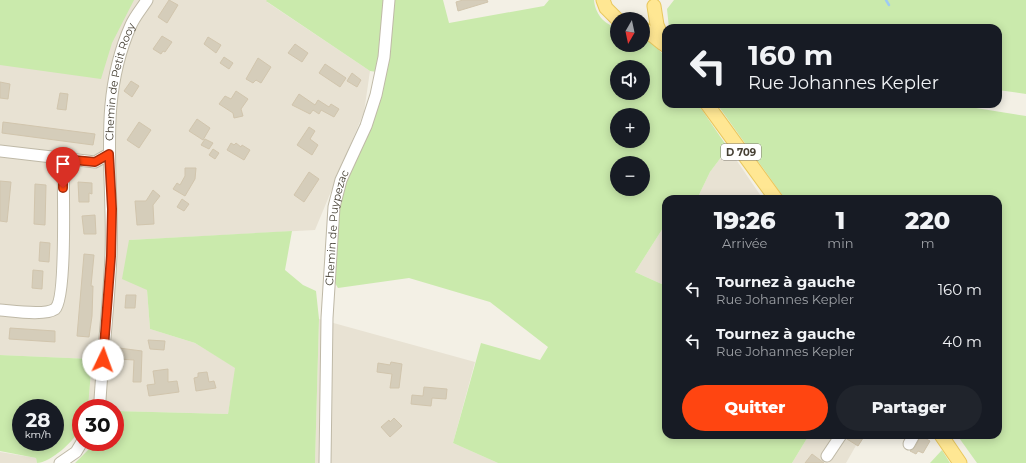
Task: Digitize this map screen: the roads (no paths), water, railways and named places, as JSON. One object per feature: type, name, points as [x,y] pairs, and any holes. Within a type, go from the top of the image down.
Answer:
[{"type":"main road","points":[[603,0],[606,8],[610,12]]},
{"type":"main road","points":[[650,12],[655,3]]},
{"type":"main road","points":[[655,3],[657,25],[662,37]]},
{"type":"main road","points":[[650,33],[662,43]]},
{"type":"main road","name":"D 709","points":[[710,108],[773,195]]},
{"type":"main road","points":[[944,439],[960,463]]},
{"type":"main road","points":[[952,439],[969,463]]},
{"type":"street","name":"Chemin de Petit Rooy","points":[[100,399],[111,256],[112,209],[109,154],[111,94],[119,56],[131,24],[147,0]]},
{"type":"street","name":"Chemin de Puypezac","points":[[325,463],[327,318],[334,207],[341,180],[366,126],[376,95],[384,57],[389,0]]},
{"type":"street","points":[[0,150],[95,162],[109,154]]},
{"type":"street","points":[[0,310],[42,312],[55,309],[60,302],[63,256],[63,159]]},
{"type":"street","points":[[827,456],[838,439]]},
{"type":"street","points":[[60,463],[77,451]]},
{"type":"waterway","points":[[886,0],[889,5]]}]
